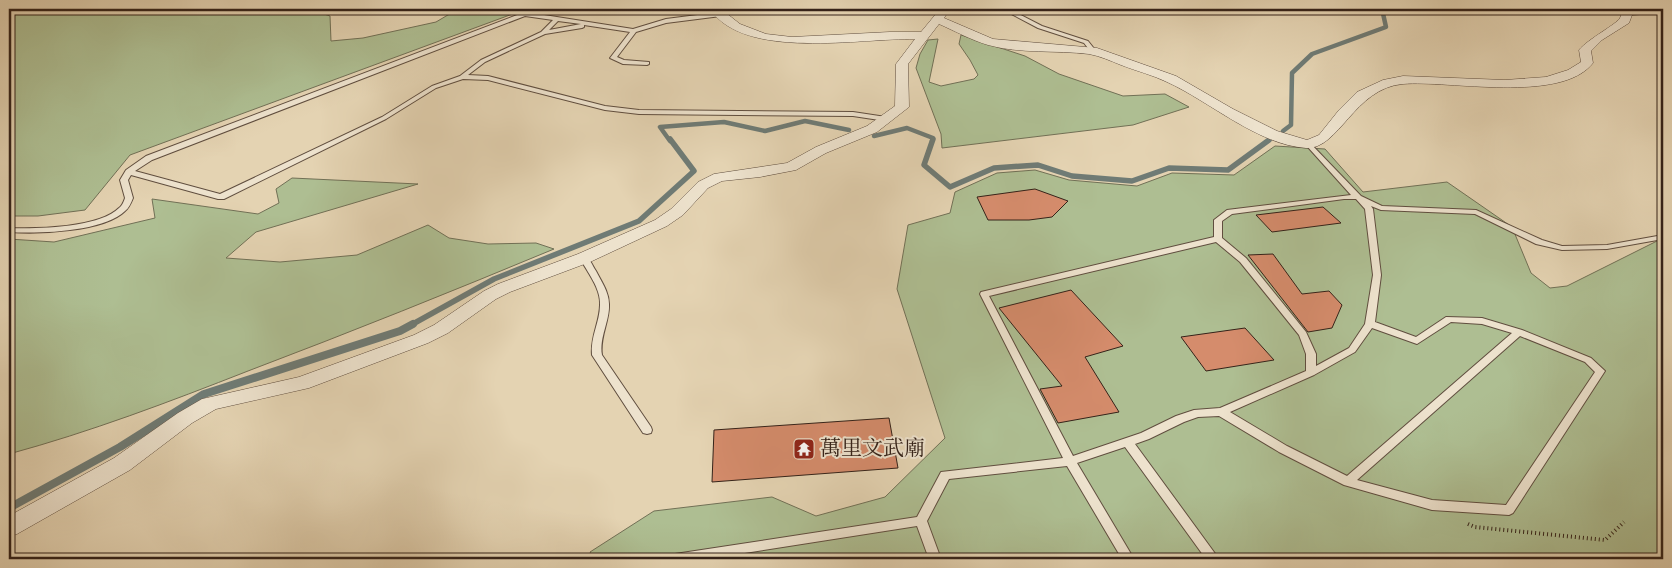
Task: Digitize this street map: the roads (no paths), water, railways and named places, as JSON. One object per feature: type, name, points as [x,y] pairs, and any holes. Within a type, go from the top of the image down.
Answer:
[{"type":"street","points":[[9,527],[122,464],[185,418],[209,404],[302,383],[421,339],[441,329],[490,295],[504,288],[584,258],[661,223],[677,212],[703,185],[719,177],[760,173],[791,166],[809,158],[820,150],[872,129],[902,107],[902,64],[941,14],[990,42],[1093,51],[1172,80],[1228,112],[1272,134],[1294,142],[1308,144],[1324,138],[1344,113],[1362,96],[1376,87],[1402,80],[1505,84],[1547,82],[1572,73],[1587,63],[1585,50],[1598,38],[1625,21],[1627,13],[1642,10],[1663,10]]},
{"type":"street","points":[[718,11],[744,30],[764,36],[801,40],[924,36]]},
{"type":"lane","points":[[1005,9],[1040,27],[1086,42],[1093,51]]},
{"type":"lane","points":[[647,63],[623,62],[612,58],[634,31],[648,25],[718,11]]},
{"type":"lane","points":[[9,230],[57,229],[101,222],[122,211],[129,198],[124,180],[128,172],[149,158],[524,14],[634,31]]},
{"type":"lane","points":[[543,33],[557,19]]},
{"type":"lane","points":[[128,172],[221,197],[384,118],[434,87],[462,77],[483,61],[543,33],[590,25]]},
{"type":"lane","points":[[462,77],[488,78],[605,108],[639,112],[852,114],[886,119]]},
{"type":"lane","points":[[935,559],[921,521],[945,475],[1070,461],[1145,436],[1180,419],[1198,413],[1221,412],[1311,373],[1352,350],[1370,324],[1377,275],[1368,209],[1308,144]]},
{"type":"lane","points":[[1311,373],[1311,354],[1303,334],[1243,260],[1218,239],[1218,220],[1230,212],[1306,201],[1357,198],[1381,208],[1476,212],[1539,242],[1562,248],[1607,248],[1663,237]]},
{"type":"lane","points":[[1128,559],[1070,461],[984,294],[1218,239]]},
{"type":"lane","points":[[584,258],[604,296],[605,306],[595,346],[597,355],[647,430]]},
{"type":"lane","points":[[1221,412],[1283,448],[1348,482],[1432,505],[1510,510],[1600,371],[1588,360],[1519,332],[1482,321],[1449,319],[1418,341],[1370,324]]},
{"type":"lane","points":[[1348,482],[1519,332]]},
{"type":"lane","points":[[1127,441],[1214,559]]},
{"type":"lane","points":[[676,559],[921,521]]},
{"type":"waterway","points":[[1283,131],[1291,125],[1292,73],[1312,54],[1386,27],[1382,9]]},
{"type":"waterway","points":[[670,141],[660,127],[724,122],[765,131],[805,121],[849,130]]},
{"type":"waterway","points":[[874,136],[907,128],[933,138],[932,141]]},
{"type":"waterway","points":[[411,325],[494,279],[639,221],[694,171],[670,139]]},
{"type":"waterway","points":[[933,139],[924,165],[950,187],[994,168],[1038,165],[1072,176],[1132,181],[1169,168],[1228,170],[1269,140]]},
{"type":"waterway","points":[[9,508],[120,447],[204,394],[400,331],[413,324]]},
{"type":"place","name":"萬里文武廟","points":[[804,449]]}]
